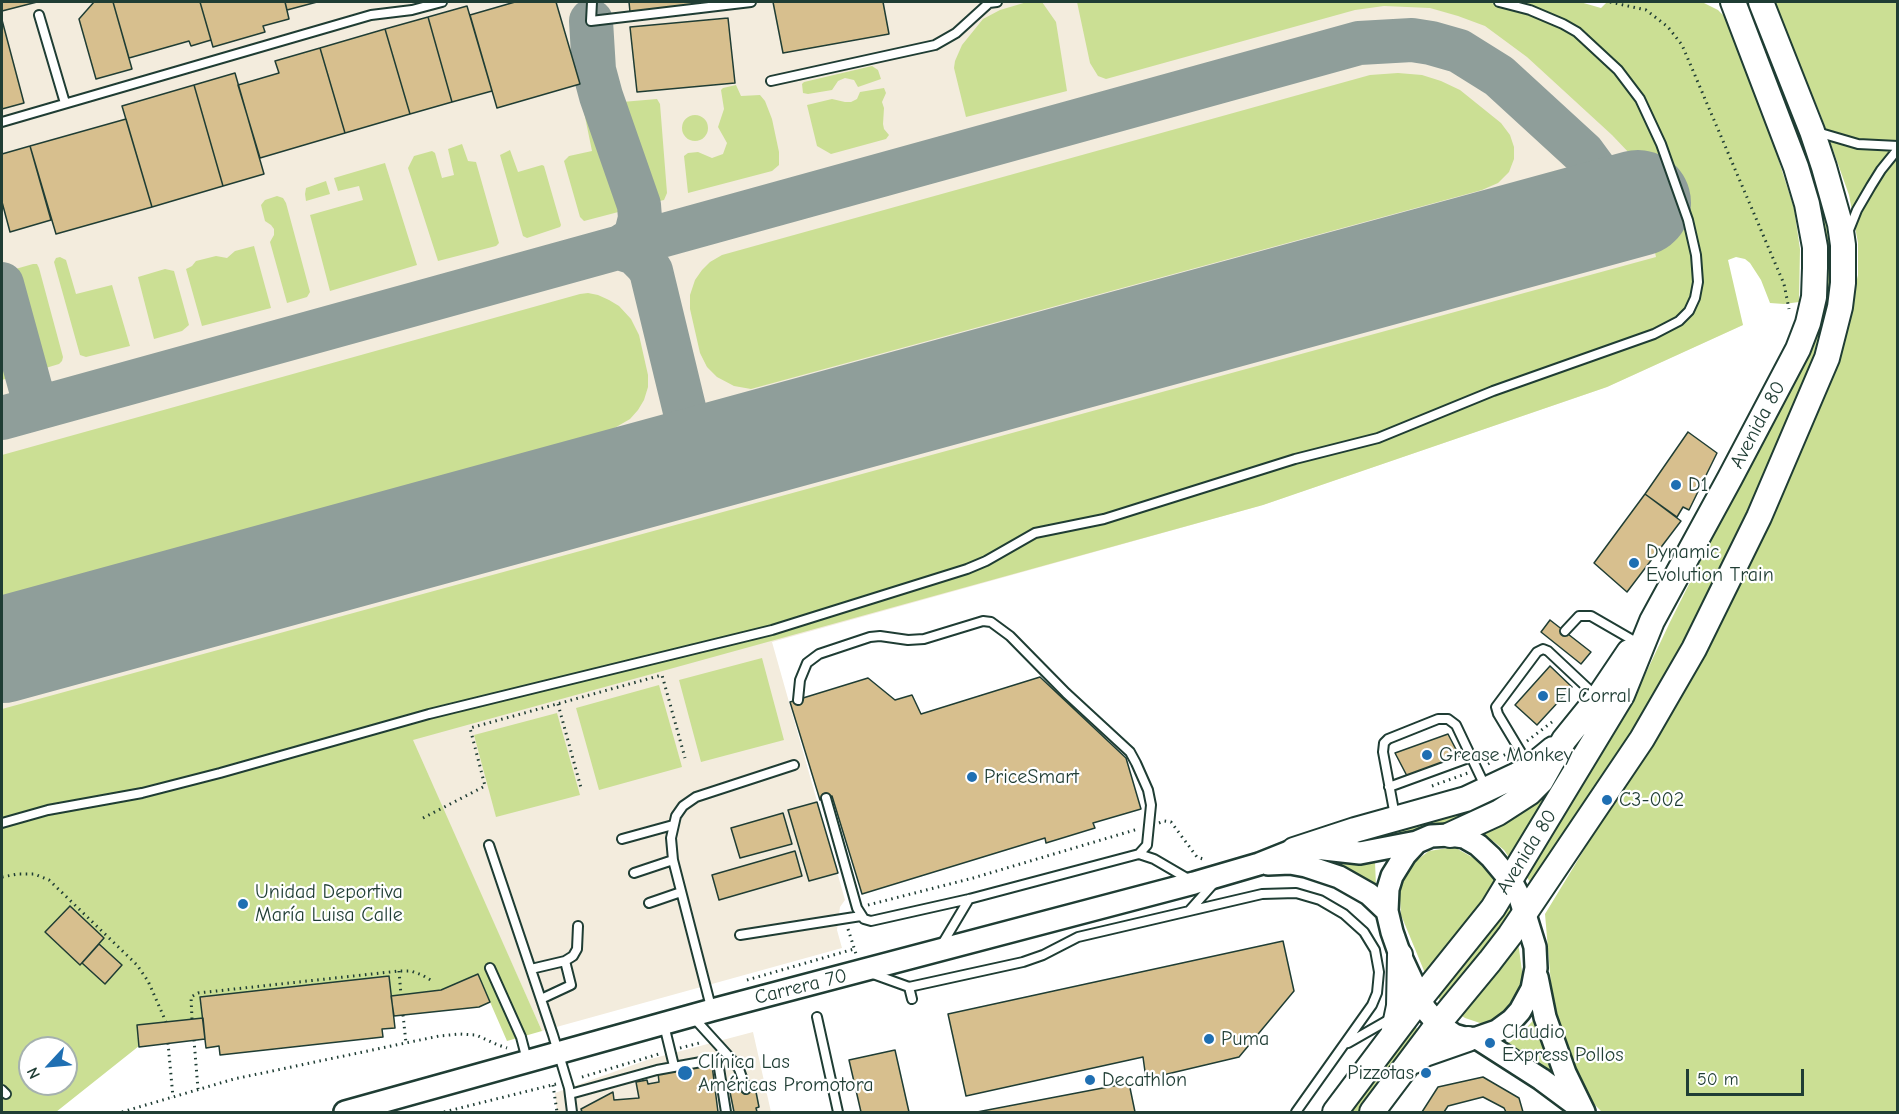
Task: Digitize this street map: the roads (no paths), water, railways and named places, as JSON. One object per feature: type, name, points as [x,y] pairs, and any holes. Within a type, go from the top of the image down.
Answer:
[{"type":"main road","name":"Avenida 80","points":[[1372,1113],[1525,913],[1642,740],[1671,692],[1759,517],[1827,358],[1840,307],[1843,283],[1843,245],[1835,204],[1812,131],[1761,2]]},
{"type":"main road","name":"Avenida 80","points":[[1335,1113],[1395,1025],[1420,999],[1511,881],[1622,695],[1652,621],[1798,349],[1808,323],[1814,297],[1815,247],[1806,204],[1796,167],[1730,6]]},
{"type":"main road","points":[[1450,835],[1498,813],[1529,793],[1541,781],[1564,740],[1598,698],[1652,621]]},
{"type":"main road","points":[[1293,850],[1466,799],[1530,768],[1564,740]]},
{"type":"main road","points":[[1450,835],[1464,837],[1478,845],[1511,881],[1525,913],[1535,947],[1539,994],[1545,1017],[1565,1073],[1585,1112]]},
{"type":"main road","name":"Carrera 70","points":[[345,1113],[525,1053],[558,1053],[702,1013],[860,965],[938,951],[1194,883],[1259,864],[1293,850],[1315,848],[1360,853],[1417,842],[1431,836],[1450,835]]},
{"type":"main road","points":[[1417,842],[1405,855],[1392,876],[1388,889],[1387,911],[1400,955],[1425,1009],[1438,1024],[1454,1035],[1472,1039],[1540,1080],[1585,1112]]},
{"type":"main road","name":"Carrera 70","points":[[1259,864],[1290,863],[1319,869],[1353,884],[1369,894],[1387,911]]},
{"type":"main road","points":[[1395,1025],[1400,991],[1400,955]]},
{"type":"main road","points":[[1407,1066],[1425,1054],[1497,1031],[1512,1020],[1520,1011],[1532,989],[1536,968]]},
{"type":"lane","points":[[390,2],[393,12]]},
{"type":"lane","points":[[2,122],[371,15],[412,10],[442,2]]},
{"type":"lane","points":[[592,2],[591,21],[751,2]]},
{"type":"lane","points":[[771,81],[934,45],[956,33],[989,3],[997,2]]},
{"type":"lane","points":[[2,823],[48,810],[142,793],[429,714],[783,627],[967,569],[986,561],[1035,532],[1104,519],[1295,459],[1378,438],[1493,391],[1644,338],[1679,321],[1689,311],[1695,298],[1698,282],[1696,255],[1688,220],[1671,172],[1640,99],[1618,70],[1577,32],[1530,10],[1499,2]]},
{"type":"lane","points":[[39,15],[65,103]]},
{"type":"lane","points":[[1812,131],[1858,144],[1898,148]]},
{"type":"lane","points":[[1843,245],[1860,205],[1881,170],[1898,148]]},
{"type":"lane","points":[[1565,631],[1579,616],[1591,616],[1636,642]]},
{"type":"lane","points":[[798,700],[800,680],[807,663],[819,654],[870,637],[924,639],[982,621],[990,621],[1010,636],[1066,693],[1130,752],[1148,790],[1151,805],[1147,845],[1139,854]]},
{"type":"lane","points":[[1548,651],[1555,644]]},
{"type":"lane","points":[[1530,768],[1497,714],[1496,706],[1537,652],[1543,649],[1548,651],[1598,698]]},
{"type":"lane","points":[[1395,820],[1383,752],[1384,743],[1388,739],[1438,719],[1448,719],[1456,725],[1487,790]]},
{"type":"lane","points":[[1389,787],[1471,757]]},
{"type":"lane","points":[[746,1089],[739,1069],[702,1013],[681,892],[673,860],[671,838],[676,816],[682,806],[696,796],[794,765]]},
{"type":"lane","points":[[826,798],[859,912],[871,921],[1139,854],[1154,858],[1194,883]]},
{"type":"lane","points":[[622,839],[673,825]]},
{"type":"lane","points":[[489,845],[558,1053],[570,1094],[572,1113]]},
{"type":"lane","points":[[634,873],[673,860]]},
{"type":"lane","points":[[1189,911],[1221,875]]},
{"type":"lane","points":[[649,903],[681,892]]},
{"type":"lane","points":[[860,965],[909,987],[1023,962],[1043,955],[1078,937],[1262,894],[1296,893],[1320,900],[1344,914],[1364,932],[1375,950],[1379,972],[1377,993],[1372,1005],[1346,1044],[1296,1113]]},
{"type":"lane","points":[[938,951],[969,898]]},
{"type":"lane","points":[[740,936],[845,919],[859,912]]},
{"type":"lane","points":[[531,969],[565,961],[573,956],[577,949],[578,926]]},
{"type":"lane","points":[[540,999],[571,986],[565,961]]},
{"type":"lane","points":[[490,968],[525,1053]]},
{"type":"lane","points":[[909,987],[912,999]]},
{"type":"lane","points":[[817,1017],[838,1113]]},
{"type":"lane","points":[[663,1024],[674,1066]]},
{"type":"lane","points":[[1346,1044],[1395,1025]]},
{"type":"lane","points":[[570,1094],[674,1066],[712,1060],[716,1063],[726,1113]]},
{"type":"place","name":"D1","points":[[1676,485]]},
{"type":"place","name":"Dynamic Evolution Train","points":[[1634,563]]},
{"type":"place","name":"El Corral","points":[[1543,696]]},
{"type":"place","name":"Grease Monkey","points":[[1427,755]]},
{"type":"place","name":"PriceSmart","points":[[972,777]]},
{"type":"place","name":"C3-002","points":[[1607,800]]},
{"type":"place","name":"Unidad Deportiva María Luisa Calle","points":[[243,904]]},
{"type":"place","name":"Puma","points":[[1209,1039]]},
{"type":"place","name":"Claudio Express Pollos","points":[[1490,1043]]},
{"type":"place","name":"Clínica Las Américas Promotora","points":[[685,1073]]},
{"type":"place","name":"Pizzotas","points":[[1426,1073]]},
{"type":"place","name":"Decathlon","points":[[1090,1080]]}]
